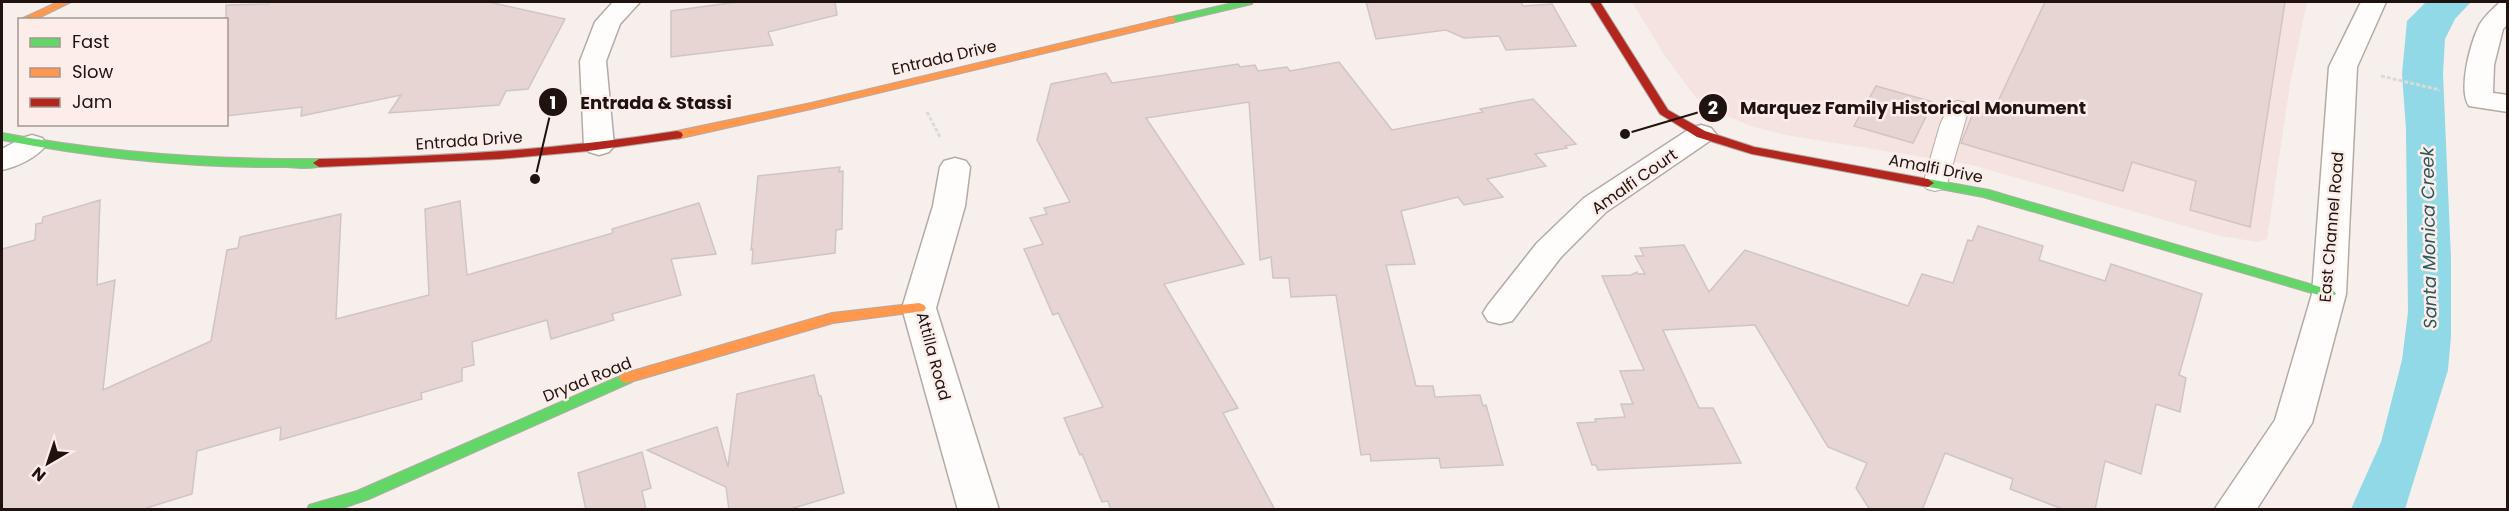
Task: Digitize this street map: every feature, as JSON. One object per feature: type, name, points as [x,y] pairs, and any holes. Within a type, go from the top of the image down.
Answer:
[{"type":"street","points":[[29,18],[66,2]]},
{"type":"street","points":[[599,146],[593,61],[608,22],[627,2]]},
{"type":"street","name":"Entrada Drive","points":[[2,137],[32,144],[129,156],[267,165],[446,160],[599,146],[677,135],[777,114],[1248,2]]},
{"type":"street","name":"Amalfi Drive","points":[[1595,2],[1664,112],[1701,134],[1752,150],[1985,193],[2329,294]]},
{"type":"street","name":"East Channel Road","points":[[2234,510],[2293,423],[2329,294],[2343,67],[2373,2]]},
{"type":"street","points":[[2508,8],[2491,27],[2481,65],[2479,100],[2508,104]]},
{"type":"street","name":"Amalfi Court","points":[[1500,313],[1549,250],[1595,205],[1701,134]]},
{"type":"street","points":[[2,161],[32,144]]},
{"type":"street","name":"Attilla Road","points":[[955,167],[950,206],[919,308],[979,510]]},
{"type":"street","name":"Dryad Road","points":[[315,510],[363,495],[618,381],[832,318],[919,308]]},
{"type":"lane","points":[[1935,184],[1958,108]]},
{"type":"path","points":[[2343,67],[2479,100]]},
{"type":"path","points":[[922,101],[938,133]]},
{"type":"shaded area","points":[[1632,2],[2307,2],[2290,84],[2267,239],[2257,242],[2216,235],[1972,165],[1786,135],[1751,126],[1717,112],[1696,98],[1665,56]]},
{"type":"water","name":"Santa Monica Creek","points":[[2426,2],[2471,2],[2455,19],[2445,39],[2443,74],[2451,258],[2451,336],[2448,370],[2405,509],[2351,509],[2381,442],[2402,360],[2408,312],[2406,129],[2402,74],[2407,21]]},
{"type":"building","points":[[268,2],[489,2],[565,19],[528,89],[506,91],[499,105],[389,113],[401,95],[301,116],[302,107],[228,116],[226,5],[268,4]]},
{"type":"building","points":[[737,2],[835,2],[837,15],[768,32],[773,45],[671,57],[671,11]]},
{"type":"building","points":[[1366,2],[1521,2],[1523,6],[1552,4],[1576,46],[1506,50],[1499,36],[1464,38],[1446,30],[1376,39]]},
{"type":"building","points":[[2045,2],[2285,2],[2250,227],[2190,210],[2196,181],[2132,162],[2123,191],[1961,143],[1974,111],[1991,116]]},
{"type":"building","points":[[1339,62],[1392,130],[1483,112],[1480,109],[1533,99],[1576,144],[1535,154],[1546,166],[1487,179],[1503,197],[1464,205],[1458,197],[1401,211],[1415,264],[1386,265],[1416,386],[1433,386],[1435,397],[1480,395],[1483,406],[1486,405],[1503,465],[1441,468],[1439,458],[1371,461],[1370,454],[1361,455],[1336,295],[1291,297],[1289,278],[1273,278],[1271,257],[1260,260],[1249,102],[1146,118],[1244,264],[1164,284],[1238,408],[1223,413],[1275,510],[1111,510],[1108,501],[1102,502],[1064,418],[1103,407],[1058,313],[1053,315],[1024,249],[1043,244],[1030,218],[1047,214],[1044,208],[1070,202],[1037,140],[1051,84],[1106,73],[1112,83],[1238,64],[1240,67],[1255,65],[1258,71],[1287,67],[1290,71]]},
{"type":"building","points":[[1876,86],[1933,102],[1913,143],[1854,126]]},
{"type":"building","points":[[840,167],[839,172],[843,171],[842,229],[836,230],[835,253],[752,264],[753,249],[751,250],[758,176]]},
{"type":"building","points":[[100,200],[97,285],[115,280],[103,390],[211,341],[227,250],[238,248],[240,237],[341,214],[336,319],[429,295],[425,209],[460,201],[467,275],[613,233],[612,229],[699,203],[716,254],[671,259],[681,295],[612,314],[614,320],[551,339],[547,320],[472,342],[474,365],[462,368],[462,381],[421,393],[422,399],[280,440],[281,427],[197,451],[192,494],[140,510],[2,510],[2,249],[35,240],[36,224],[42,223],[43,217]]},
{"type":"building","points":[[1978,226],[2043,246],[2039,260],[2105,281],[2111,264],[2202,294],[2179,375],[2186,378],[2180,412],[2156,404],[2141,474],[2105,461],[2095,510],[2065,510],[2010,489],[2013,479],[1945,453],[1922,510],[1870,510],[1856,488],[1867,463],[1828,447],[1755,325],[1663,330],[1699,408],[1713,408],[1741,463],[1598,470],[1596,465],[1592,465],[1577,423],[1625,417],[1621,404],[1633,404],[1620,371],[1644,370],[1602,276],[1631,275],[1637,272],[1645,274],[1635,256],[1644,256],[1640,248],[1684,245],[1709,292],[1745,250],[1908,306],[1922,274],[1953,283],[1968,240],[1972,241]]},
{"type":"building","points":[[814,375],[844,493],[787,510],[729,510],[726,487],[647,450],[717,427],[728,467],[737,394]]},
{"type":"building","points":[[642,452],[651,488],[642,491],[646,510],[586,510],[578,473]]},
{"type":"traffic: fast","points":[[1171,20],[1248,2]]},
{"type":"traffic: fast","points":[[2,137],[81,150],[160,159],[239,163],[319,163]]},
{"type":"traffic: fast","points":[[1928,183],[1985,193],[2329,294]]},
{"type":"traffic: fast","points":[[315,510],[363,495],[627,378]]},
{"type":"traffic: slow","points":[[29,18],[66,2]]},
{"type":"traffic: slow","points":[[677,135],[811,106],[1171,20]]},
{"type":"traffic: slow","points":[[627,378],[832,318],[919,308]]},
{"type":"traffic: jam","points":[[1595,2],[1664,112],[1701,134],[1752,150],[1928,183]]},
{"type":"traffic: jam","points":[[319,163],[499,156],[588,148],[677,135]]},
{"type":"place","name":"Marquez Family Historical Monument","points":[[1625,134]]},
{"type":"place","name":"Entrada & Stassi","points":[[535,179]]}]
